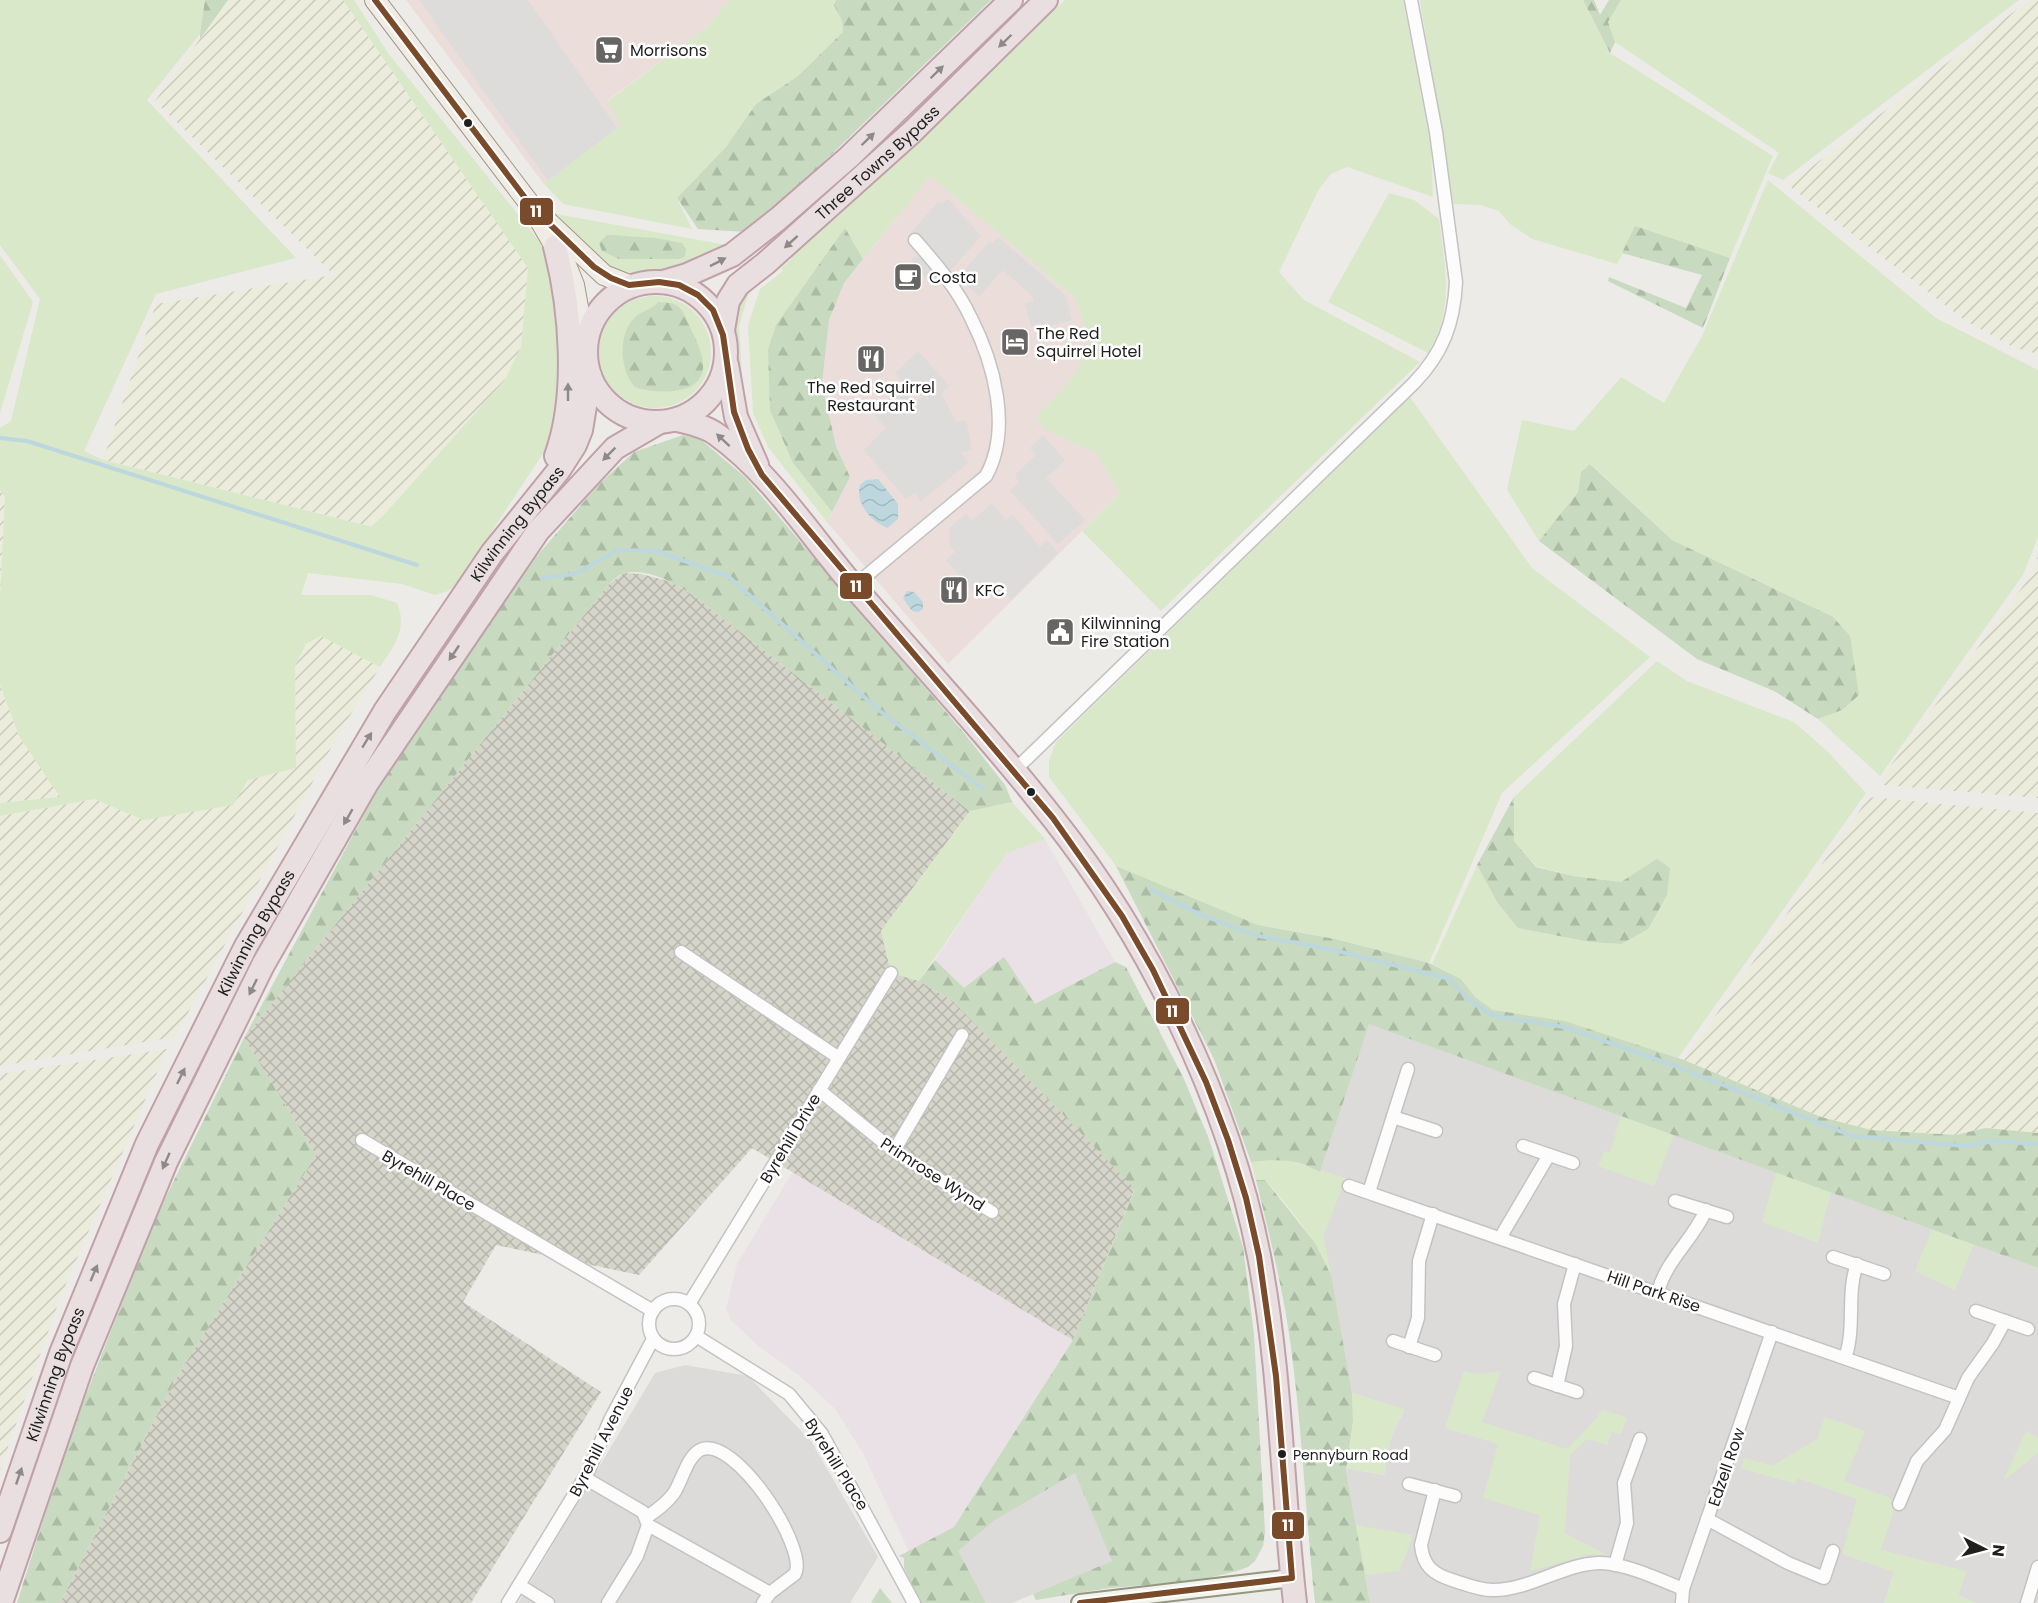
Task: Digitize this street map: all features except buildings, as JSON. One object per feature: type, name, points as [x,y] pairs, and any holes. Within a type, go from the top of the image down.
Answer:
[{"type":"highway","name":"Three Towns Bypass","points":[[663,282],[687,275],[732,255],[778,219],[857,149],[1011,0]]},
{"type":"highway","name":"Three Towns Bypass","points":[[723,330],[728,301],[738,285],[766,263],[903,140],[1046,0]]},
{"type":"highway","points":[[543,488],[564,432],[568,405],[568,307],[566,286],[555,247]]},
{"type":"highway","points":[[761,474],[739,424],[731,394],[723,330],[718,318],[701,298],[688,289],[663,282],[631,286],[610,299],[596,316],[588,333],[585,352],[590,376],[598,392],[614,409],[635,419],[694,423],[717,434],[761,474],[854,586],[1054,818],[1109,896],[1149,965],[1194,1054],[1220,1117],[1242,1186],[1259,1255],[1270,1331],[1294,1603]]},
{"type":"highway","points":[[667,421],[697,410],[712,395],[722,376],[726,357]]},
{"type":"highway","name":"Kilwinning Bypass","points":[[0,1531],[61,1353],[143,1155],[246,946],[385,711],[492,553],[559,470],[578,438],[590,376]]},
{"type":"highway","name":"Kilwinning Bypass","points":[[1,1603],[82,1366],[166,1162],[263,965],[367,783],[538,531],[615,448],[667,421]]},
{"type":"main road","points":[[375,0],[532,207],[574,285],[585,352]]},
{"type":"main road","points":[[532,207],[599,272],[631,286]]},
{"type":"street","points":[[1014,771],[1151,635],[1407,390],[1441,349],[1452,320],[1456,282],[1436,132],[1411,0]]},
{"type":"street","points":[[854,586],[986,476],[996,457],[999,441],[999,423],[991,374],[971,318],[943,273],[915,240]]},
{"type":"street","points":[[681,952],[839,1058]]},
{"type":"street","name":"Byrehill Drive","points":[[689,1304],[891,973]]},
{"type":"street","points":[[894,1151],[962,1035]]},
{"type":"street","points":[[1369,1192],[1408,1070]]},
{"type":"street","name":"Primrose Wynd","points":[[819,1090],[894,1151],[992,1212]]},
{"type":"street","points":[[1393,1117],[1436,1131]]},
{"type":"street","name":"Byrehill Place","points":[[362,1140],[652,1311]]},
{"type":"street","points":[[1523,1146],[1573,1163]]},
{"type":"street","points":[[1500,1238],[1549,1155]]},
{"type":"street","name":"Hill Park Rise","points":[[1348,1186],[1959,1398]]},
{"type":"street","points":[[1675,1201],[1727,1217]]},
{"type":"street","points":[[1658,1292],[1669,1264],[1700,1222],[1706,1210]]},
{"type":"street","points":[[1409,1347],[1418,1318],[1419,1261],[1433,1214]]},
{"type":"street","points":[[1833,1257],[1884,1274]]},
{"type":"street","points":[[1557,1386],[1566,1346],[1564,1304],[1575,1264]]},
{"type":"street","points":[[1845,1358],[1850,1337],[1852,1277],[1857,1264]]},
{"type":"street","points":[[668,1300],[681,1300],[689,1304],[699,1320],[696,1336],[691,1343],[676,1349],[667,1349],[653,1339],[649,1327],[652,1311],[668,1300]]},
{"type":"street","points":[[1976,1311],[2028,1329]]},
{"type":"street","points":[[1899,1504],[1917,1461],[1945,1430],[1968,1378],[1993,1343],[2005,1321]]},
{"type":"street","name":"Edzell Row","points":[[1682,1603],[1683,1589],[1772,1332]]},
{"type":"street","name":"Byrehill Place","points":[[696,1336],[789,1394],[796,1402],[822,1434],[914,1603]]},
{"type":"street","name":"Byrehill Avenue","points":[[508,1603],[585,1478],[610,1420],[653,1339]]},
{"type":"street","points":[[1393,1341],[1435,1355]]},
{"type":"street","points":[[1534,1378],[1577,1392]]},
{"type":"street","points":[[1615,1565],[1627,1523],[1624,1483],[1640,1439]]},
{"type":"street","points":[[708,1448],[721,1453],[755,1480],[775,1511],[795,1555],[798,1568],[795,1574],[766,1598],[647,1521],[674,1493],[693,1456],[708,1448]]},
{"type":"street","points":[[585,1478],[643,1512],[647,1521],[647,1533],[637,1556],[608,1603]]},
{"type":"street","points":[[1409,1484],[1455,1496]]},
{"type":"street","points":[[1435,1490],[1421,1545],[1426,1565],[1441,1577],[1479,1588],[1500,1590],[1589,1564],[1615,1565],[1683,1589]]},
{"type":"street","points":[[1707,1519],[1788,1563],[1824,1578],[1833,1551]]},
{"type":"street","points":[[2026,1603],[2038,1568]]},
{"type":"street","points":[[1080,1603],[1292,1578]]},
{"type":"street","points":[[519,1586],[548,1603]]},
{"type":"shaded area","points":[[406,0],[729,0],[708,26],[607,101],[622,125],[544,184]]},
{"type":"shaded area","points":[[419,0],[528,0],[617,128],[548,181]]},
{"type":"shaded area","points":[[930,176],[1075,298],[1090,342],[1074,376],[1036,417],[1046,430],[1096,453],[1120,493],[948,664],[827,522],[850,477],[836,446],[822,384],[829,320],[844,283]]},
{"type":"shaded area","points":[[948,199],[981,236],[935,288],[911,260],[919,254],[910,234],[937,203],[941,204]]},
{"type":"shaded area","points":[[998,237],[1066,296],[1072,320],[1042,328],[1041,323],[1031,326],[1025,303],[1034,301],[1033,297],[1003,270],[979,296],[964,283],[968,279],[961,274],[989,242],[992,244]]},
{"type":"shaded area","points":[[918,351],[949,386],[941,393],[956,422],[966,420],[972,450],[961,452],[968,463],[921,501],[915,492],[906,499],[864,450],[886,428],[875,415],[903,390],[914,404],[921,398],[918,386],[910,392],[895,373]]},
{"type":"shaded area","points":[[1043,435],[1065,460],[1046,478],[1085,520],[1058,544],[1010,491],[1019,482],[1016,479],[1017,473],[1036,455],[1030,448]]},
{"type":"shaded area","points":[[992,503],[1005,520],[1013,515],[1040,547],[1047,540],[1058,553],[1011,600],[995,582],[978,597],[946,560],[955,552],[950,546],[949,528],[966,514],[972,521]]},
{"type":"shaded area","points":[[624,573],[641,574],[672,582],[697,598],[970,811],[881,931],[891,972],[919,981],[953,1001],[1135,1188],[1073,1340],[752,1148],[639,1275],[496,1245],[463,1302],[601,1392],[471,1603],[60,1603],[175,1380],[316,1155],[244,1038],[609,584]]},
{"type":"shaded area","points":[[1045,839],[1115,962],[1035,1005],[964,988],[935,960],[1007,853]]},
{"type":"shaded area","points":[[1369,1023],[2038,1268],[2038,1603],[1976,1603],[1958,1595],[1966,1571],[1894,1572],[1884,1603],[1370,1603],[1346,1471],[1347,1468],[1384,1475],[1390,1440],[1404,1410],[1352,1393],[1323,1236],[1320,1172]]},
{"type":"shaded area","points":[[793,1171],[1073,1340],[954,1527],[909,1552],[863,1453],[835,1409],[800,1376],[758,1346],[730,1319],[726,1309],[737,1264]]},
{"type":"shaded area","points":[[685,1365],[748,1376],[811,1441],[878,1557],[850,1603],[518,1603],[655,1373]]},
{"type":"shaded area","points":[[1075,1472],[1112,1561],[1012,1603],[986,1603],[957,1551],[995,1520]]},
{"type":"green space","points":[[0,0],[205,0],[200,34],[147,100],[296,258],[156,294],[84,451],[103,460],[373,527],[504,381],[521,347],[528,268],[343,0],[354,0],[388,53],[545,248],[562,317],[553,438],[458,583],[448,591],[435,595],[402,584],[308,573],[301,595],[371,595],[397,603],[401,621],[398,637],[380,667],[321,636],[306,644],[295,666],[296,768],[248,780],[233,805],[144,820],[94,799],[0,816],[0,803],[60,797],[19,736],[0,685],[0,598],[5,497],[0,490],[0,428],[11,421],[40,299],[0,245]]},
{"type":"green space","points":[[205,0],[228,0],[200,39],[200,34]]},
{"type":"green space","points":[[228,0],[343,0],[528,268],[521,347],[504,381],[373,527],[103,460],[156,304],[334,275],[155,101]]},
{"type":"green space","points":[[729,0],[836,0],[834,5],[842,21],[843,32],[798,76],[756,104],[726,147],[677,198],[692,229],[563,204],[544,184],[621,125],[607,102],[708,26]]},
{"type":"green space","points":[[836,0],[991,0],[773,211],[747,232],[698,229],[677,198],[726,147],[756,104],[798,76],[843,32],[842,21],[834,5]]},
{"type":"green space","points":[[1065,0],[1403,0],[1431,147],[1433,197],[1347,167],[1331,174],[1319,189],[1279,272],[1304,300],[1420,362],[1161,611],[1082,531],[1120,493],[1096,453],[1046,430],[1036,417],[1074,376],[1090,342],[1075,298],[930,176],[863,259],[845,229],[793,463],[832,512],[827,522],[768,447],[753,413],[748,325],[760,289],[783,271],[781,268],[792,259],[790,254],[838,216]]},
{"type":"green space","points":[[1420,0],[1583,0],[1610,53],[1773,156],[1730,258],[1636,228],[1617,264],[1532,239],[1510,224],[1499,211],[1480,205],[1453,204]]},
{"type":"green space","points":[[1583,0],[1594,0],[1600,15],[1609,0],[1621,0],[1608,22],[1615,42],[1610,53]]},
{"type":"green space","points":[[1621,0],[2019,0],[1783,180],[1768,173],[1779,153],[1615,42],[1608,22]]},
{"type":"green space","points":[[2029,0],[2038,0],[2038,354],[2013,347],[1966,321],[1788,185]]},
{"type":"green space","points":[[1768,180],[1936,318],[2038,370],[2038,537],[2023,575],[1880,776],[1818,719],[1842,710],[1733,570],[1672,540],[1591,464],[1581,472],[1578,492],[1539,541],[1507,490],[1522,420],[1574,431],[1621,377],[1664,403],[1702,336]]},
{"type":"green space","points":[[1389,193],[1414,200],[1439,219],[1445,271],[1445,305],[1442,321],[1428,353],[1328,302]]},
{"type":"green space","points":[[556,214],[727,245],[670,267],[637,273],[622,273],[611,270],[596,259]]},
{"type":"green space","points":[[1635,226],[1730,258],[1703,328],[1608,281],[1609,277],[1686,308],[1702,275],[1622,253]]},
{"type":"green space","points":[[845,228],[863,259],[844,283],[829,320],[822,384],[836,446],[850,477],[832,512],[793,463],[770,410],[768,350],[776,325]]},
{"type":"green space","points":[[607,235],[656,238],[682,243],[686,249],[685,256],[680,259],[619,259],[602,251],[599,243]]},
{"type":"green space","points":[[0,255],[33,302],[0,413]]},
{"type":"green space","points":[[751,286],[739,326],[744,407],[736,361],[735,329],[743,299]]},
{"type":"green space","points":[[655,296],[676,300],[694,313],[707,331],[711,352],[707,373],[694,391],[676,404],[655,408],[634,404],[616,391],[603,373],[599,352],[603,331],[616,313],[634,300]]},
{"type":"green space","points":[[658,302],[674,304],[681,309],[700,350],[703,364],[701,375],[688,388],[666,392],[635,387],[626,372],[623,342],[629,324],[635,317]]},
{"type":"green space","points":[[1410,397],[1532,568],[1650,657],[1502,793],[1429,963],[1335,939],[1258,925],[1116,866],[1049,777],[1049,760],[1056,742]]},
{"type":"green space","points":[[683,435],[700,439],[745,477],[964,733],[1005,785],[1012,802],[970,811],[697,598],[654,575],[634,572],[623,574],[609,584],[244,1038],[383,779],[456,668],[536,557],[599,484],[634,452]]},
{"type":"green space","points":[[1590,464],[1672,540],[1833,617],[1850,636],[1859,695],[1842,710],[1818,719],[1774,691],[1697,659],[1539,541],[1578,492],[1581,472]]},
{"type":"green space","points":[[0,490],[5,497],[0,598]]},
{"type":"green space","points":[[2038,556],[2038,798],[1884,785],[1883,776],[2029,578]]},
{"type":"green space","points":[[321,636],[380,667],[338,735],[175,1037],[0,1066],[0,816],[95,799],[144,820],[248,780],[296,768],[295,666],[306,644]]},
{"type":"green space","points":[[1657,661],[1687,681],[1794,722],[1827,751],[1866,793],[1678,1058],[1565,1021],[1493,1010],[1475,997],[1461,979],[1432,964],[1477,865],[1497,902],[1518,928],[1590,942],[1621,944],[1657,860],[1621,882],[1573,876],[1536,866],[1514,841],[1514,797]]},
{"type":"green space","points":[[0,685],[19,736],[61,797],[0,803]]},
{"type":"green space","points":[[1514,797],[1514,841],[1536,867],[1573,876],[1621,882],[1657,859],[1670,868],[1667,895],[1648,929],[1621,944],[1590,942],[1518,928],[1497,902],[1477,865]]},
{"type":"green space","points":[[1869,797],[2038,813],[2038,1133],[1985,1128],[1956,1135],[1871,1130],[1821,1117],[1684,1060]]},
{"type":"green space","points":[[1012,802],[1045,839],[1007,853],[919,981],[891,973],[881,931],[970,811]]},
{"type":"green space","points":[[1116,866],[1258,925],[1335,939],[1429,963],[1461,979],[1475,997],[1493,1010],[1565,1021],[1684,1060],[1821,1117],[1871,1130],[1956,1135],[1985,1128],[2038,1133],[2038,1268],[1369,1024],[1320,1172],[1295,1162],[1270,1160],[1251,1162],[1214,1059]]},
{"type":"green space","points":[[1004,957],[1035,1004],[1115,962],[1126,967],[1184,1079],[1209,1139],[1243,1247],[1254,1334],[1265,1532],[1263,1546],[1255,1561],[1248,1567],[1196,1581],[1109,1588],[1036,1600],[1033,1594],[1112,1561],[1075,1473],[995,1520],[958,1551],[986,1603],[921,1603],[904,1568],[904,1558],[899,1556],[954,1527],[1073,1340],[1135,1189],[953,1001],[919,981],[935,960],[964,988]]},
{"type":"green space","points":[[244,1038],[316,1155],[175,1380],[60,1603],[17,1603],[68,1441],[154,1221]]},
{"type":"green space","points":[[167,1049],[60,1298],[0,1470],[0,1074]]},
{"type":"green space","points":[[1621,1115],[1674,1135],[1654,1186],[1598,1166],[1604,1151],[1610,1152]]},
{"type":"green space","points":[[1285,1159],[1346,1178],[1323,1236],[1331,1275],[1310,1237],[1293,1213],[1265,1180],[1256,1180],[1251,1162]]},
{"type":"green space","points":[[1776,1172],[1831,1192],[1818,1243],[1762,1222]]},
{"type":"green space","points":[[1256,1180],[1265,1180],[1315,1243],[1331,1275],[1352,1393],[1353,1421],[1346,1471],[1370,1603],[1315,1603],[1297,1396],[1288,1327],[1278,1271]]},
{"type":"green space","points":[[1932,1229],[1974,1244],[1955,1290],[1915,1271]]},
{"type":"green space","points":[[1464,1371],[1480,1374],[1501,1371],[1482,1422],[1567,1449],[1597,1418],[1602,1409],[1627,1418],[1621,1434],[1612,1432],[1607,1445],[1587,1439],[1570,1455],[1565,1533],[1607,1555],[1592,1554],[1530,1571],[1540,1515],[1483,1498],[1498,1444],[1445,1428]]},
{"type":"green space","points":[[1352,1393],[1404,1409],[1390,1440],[1384,1475],[1347,1468],[1353,1421]]},
{"type":"green space","points":[[1825,1417],[1865,1431],[1844,1481],[1890,1498],[1895,1506],[1881,1550],[1967,1571],[1958,1595],[1976,1603],[1884,1603],[1894,1572],[1842,1554],[1857,1499],[1797,1478],[1795,1484],[1741,1468],[1745,1458],[1772,1466],[1817,1439]]},
{"type":"green space","points":[[2026,1431],[2038,1438],[2038,1453],[2003,1481]]},
{"type":"green space","points":[[1356,1525],[1413,1535],[1400,1571],[1365,1575]]},
{"type":"green space","points":[[880,1588],[892,1603],[871,1603]]},
{"type":"water","points":[[878,479],[898,504],[898,519],[887,528],[870,516],[860,499],[860,485],[866,480]]},
{"type":"water","points":[[907,591],[914,592],[923,602],[923,609],[918,612],[912,611],[903,598]]},
{"type":"waterway","points":[[0,438],[27,441],[417,565]]},
{"type":"waterway","points":[[542,578],[575,574],[618,550],[657,551],[729,577],[880,711],[983,789]]},
{"type":"waterway","points":[[1151,890],[1199,914],[1254,935],[1333,950],[1450,979],[1468,999],[1493,1016],[1564,1027],[1670,1064],[1852,1136],[1965,1146],[1995,1141],[2038,1144]]},
{"type":"transit line","name":"11","points":[[375,0],[532,207],[594,267],[611,278],[629,285],[659,282],[679,285],[698,295],[713,310],[723,335],[734,412],[748,449],[762,475],[1053,818],[1122,916],[1153,970],[1206,1082],[1228,1140],[1246,1198],[1259,1256],[1276,1376],[1292,1578],[1080,1603]]},
{"type":"place","name":"Morrisons","points":[[609,50]]},
{"type":"place","name":"Costa","points":[[908,277]]},
{"type":"place","name":"The Red Squirrel Hotel","points":[[1015,342]]},
{"type":"place","name":"The Red Squirrel Restaurant","points":[[871,359]]},
{"type":"place","name":"KFC","points":[[954,590]]},
{"type":"place","name":"Kilwinning Fire Station","points":[[1060,632]]},
{"type":"place","name":"Pennyburn Road","points":[[1282,1454]]}]
